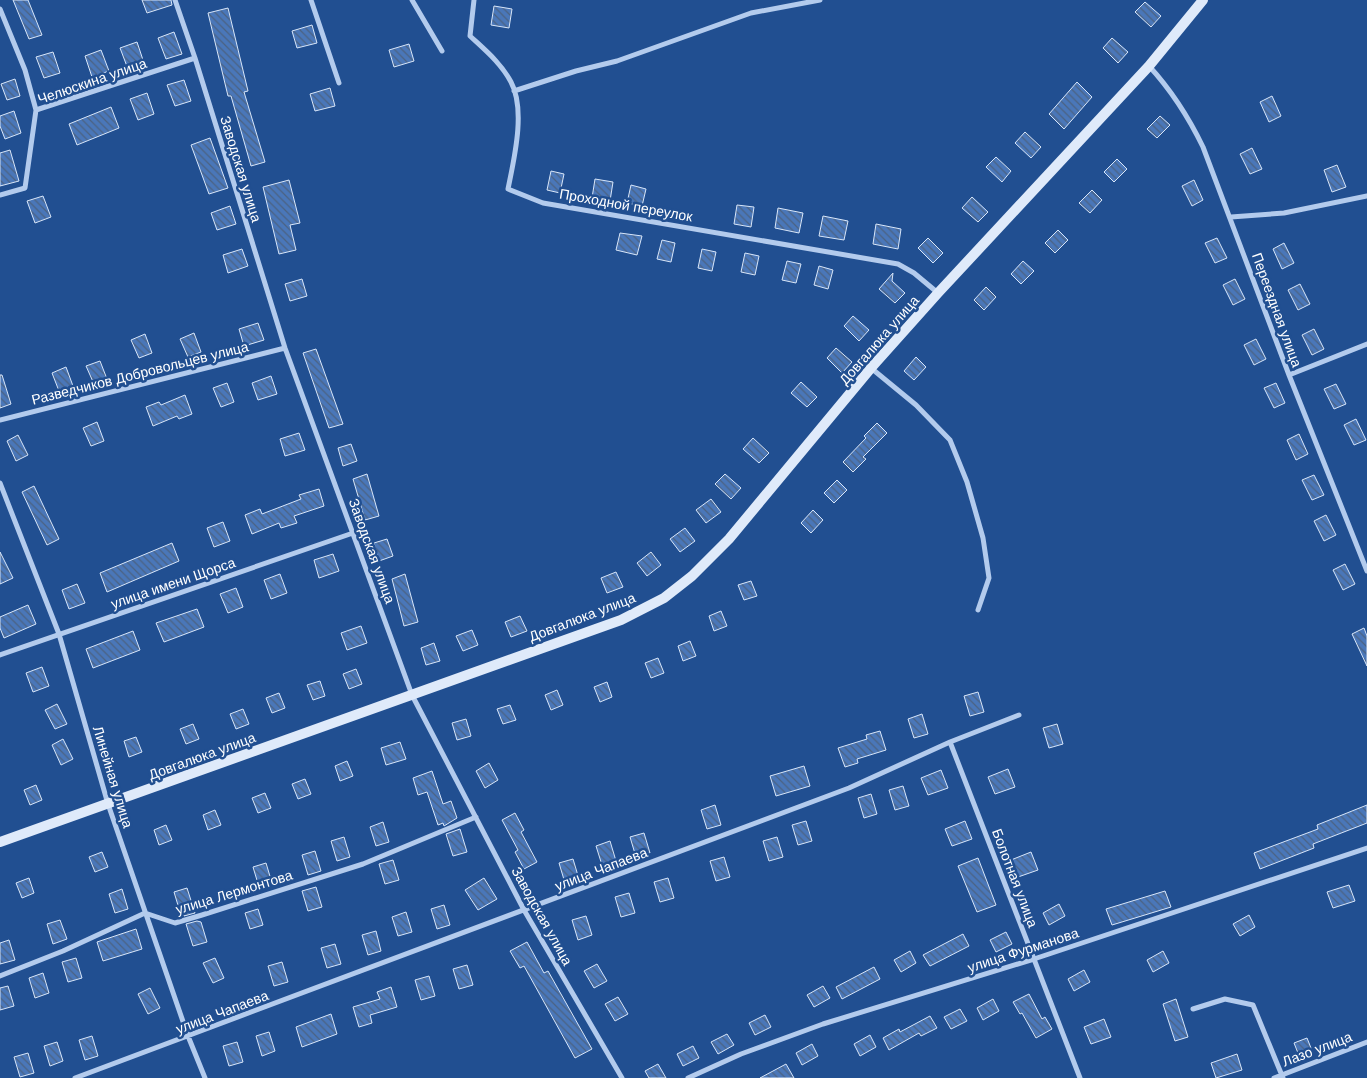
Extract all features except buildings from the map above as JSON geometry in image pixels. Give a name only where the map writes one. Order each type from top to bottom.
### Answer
[{"type":"street","name":"Заводская улица","points":[[175,0],[195,58],[285,348],[412,695],[524,910],[622,1078]]},
{"type":"street","points":[[311,0],[339,82]]},
{"type":"street","points":[[412,0],[442,52]]},
{"type":"street","name":"Проходной переулок","points":[[474,0],[470,36],[499,64],[512,83],[518,107],[514,162],[508,189],[521,196],[543,203],[898,264],[914,273],[938,293]]},
{"type":"street","points":[[514,91],[576,71],[617,61],[751,13],[820,0]]},
{"type":"street","name":"Довгалюка улица","points":[[0,842],[621,620],[664,598],[692,576],[729,539],[871,368],[938,293],[1149,66],[1203,0]]},
{"type":"street","points":[[0,9],[25,70],[36,110]]},
{"type":"street","name":"Челюскина улица","points":[[0,195],[25,188],[36,110],[195,58]]},
{"type":"street","name":"Переездная улица","points":[[1149,66],[1168,87],[1186,112],[1203,146],[1289,375],[1367,571]]},
{"type":"street","points":[[1231,217],[1284,213],[1367,196]]},
{"type":"street","points":[[1289,375],[1367,344]]},
{"type":"street","name":"Разведчиков Добровольцев улица","points":[[0,420],[285,348]]},
{"type":"street","points":[[871,368],[916,405],[950,440],[967,482],[983,538],[989,578],[978,610]]},
{"type":"street","name":"Линейная улица","points":[[0,483],[58,634],[108,804],[188,1036],[205,1078]]},
{"type":"street","name":"улица имени Щорса","points":[[0,655],[353,533]]},
{"type":"street","name":"улица Чапаева","points":[[75,1078],[849,788],[950,742],[1019,715]]},
{"type":"street","name":"Болотная улица","points":[[950,742],[1080,1078]]},
{"type":"street","name":"улица Лермонтова","points":[[145,913],[175,922],[202,915],[363,864],[476,817]]},
{"type":"street","name":"улица Фурманова","points":[[688,1078],[741,1054],[823,1024],[1034,959],[1367,848]]},
{"type":"street","points":[[0,976],[63,951],[145,913]]},
{"type":"street","points":[[1193,1009],[1225,999],[1253,1005],[1282,1077]]},
{"type":"street","name":"Лазо улица","points":[[1274,1078],[1282,1077],[1367,1042]]}]
